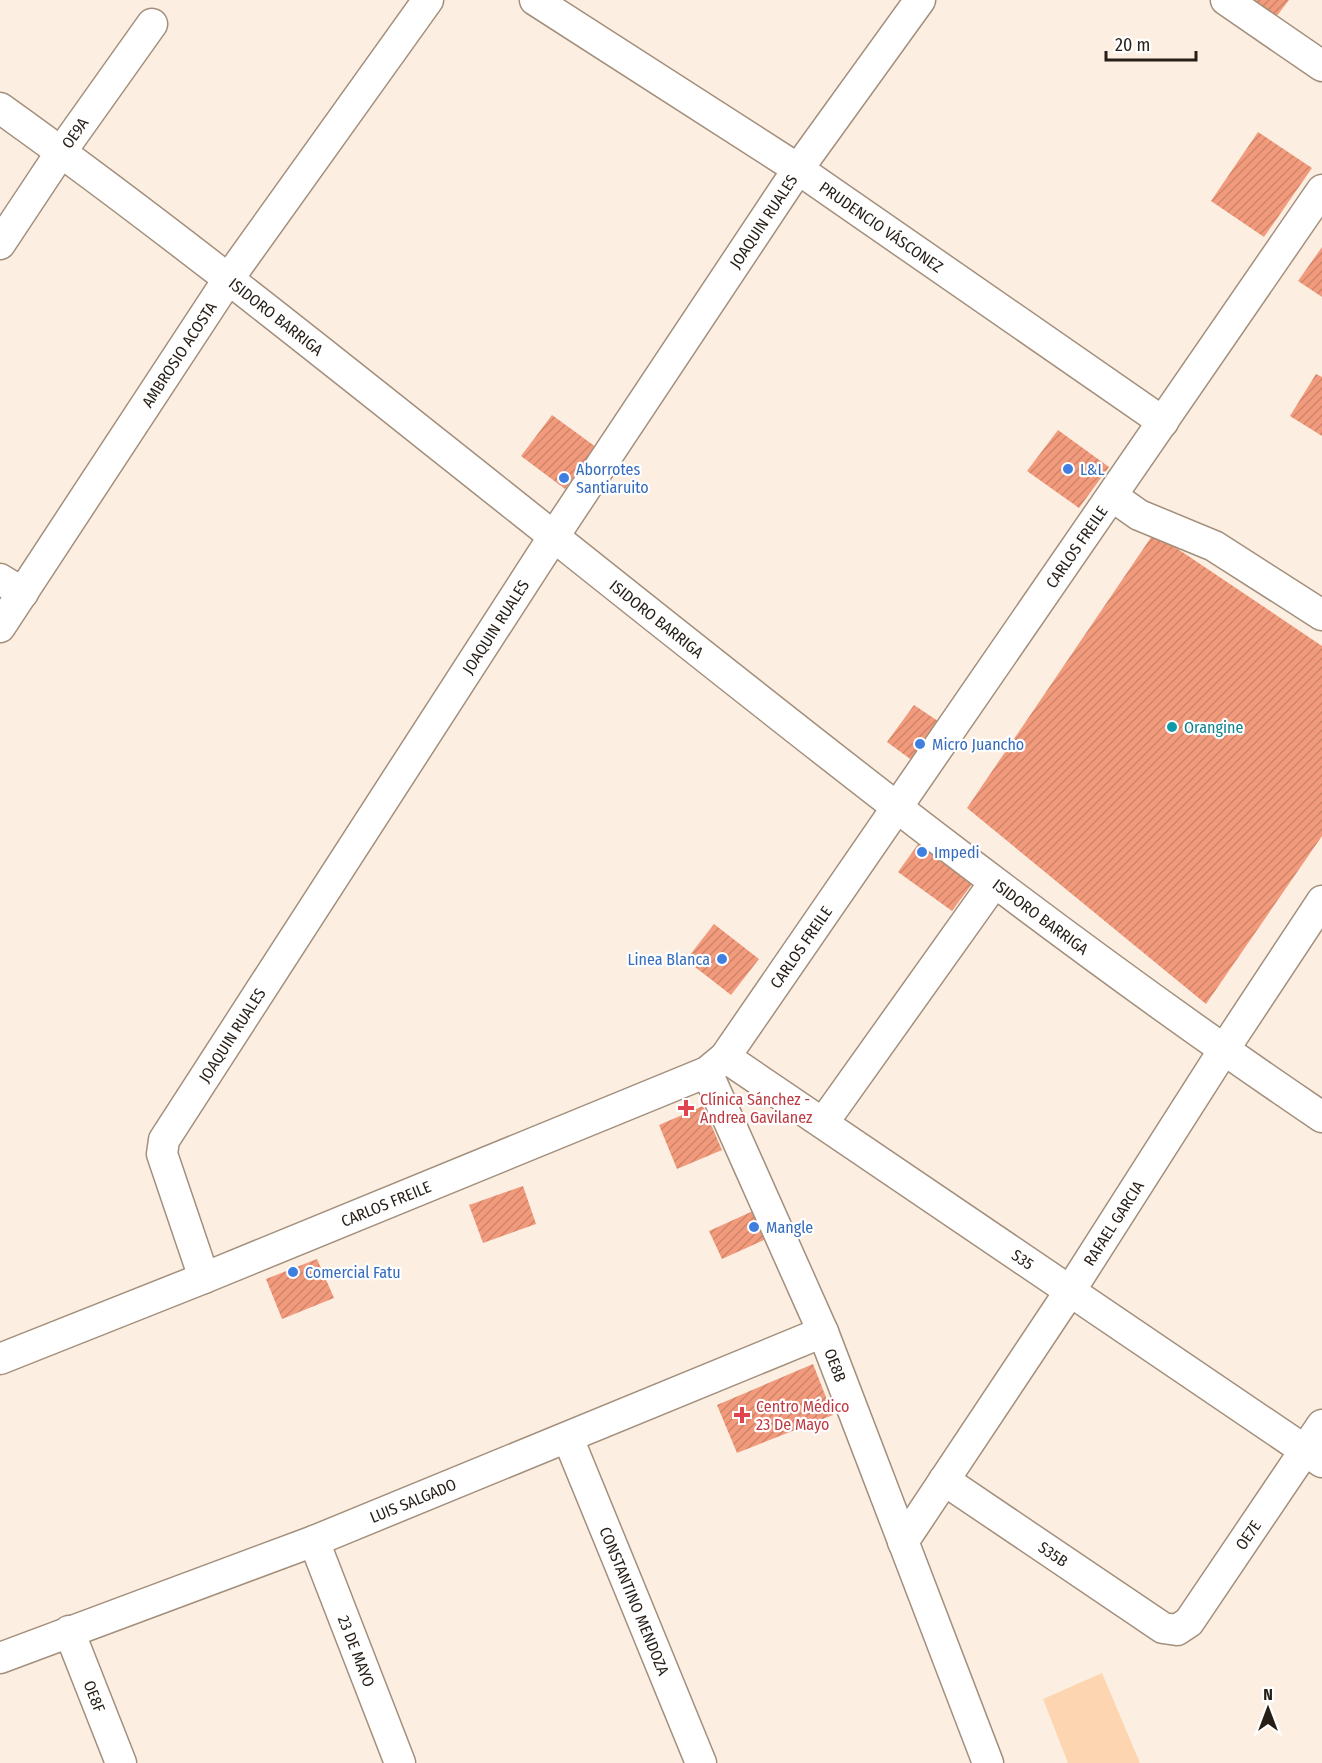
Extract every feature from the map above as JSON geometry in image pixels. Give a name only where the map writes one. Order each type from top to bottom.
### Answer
[{"type":"street","name":"AMBROSIO ACOSTA","points":[[0,627],[11,586],[428,0]]},
{"type":"street","name":"PRUDENCIO VÁSCONEZ","points":[[535,0],[798,169],[1163,422]]},
{"type":"street","name":"JOAQUIN RUALES","points":[[204,1278],[162,1154],[164,1140],[554,536],[798,169],[920,0]]},
{"type":"street","points":[[1227,0],[1322,66]]},
{"type":"street","name":"OE9A","points":[[0,244],[61,152],[152,24]]},
{"type":"street","name":"ISIDORO BARRIGA","points":[[0,108],[230,278],[994,883],[1223,1051],[1322,1118]]},
{"type":"street","name":"CARLOS FREILE","points":[[0,1359],[204,1278],[716,1064],[898,808],[1322,190]]},
{"type":"street","points":[[1112,496],[1139,515],[1214,546],[1322,615]]},
{"type":"street","points":[[823,1123],[994,883]]},
{"type":"street","name":"RAFAEL GARCIA","points":[[903,1542],[1070,1291],[1223,1051],[1322,902]]},
{"type":"street","name":"S35","points":[[716,1064],[823,1123],[1313,1456]]},
{"type":"street","name":"OE8B","points":[[716,1064],[823,1332],[988,1763]]},
{"type":"street","name":"LUIS SALGADO","points":[[0,1658],[314,1541],[823,1332]]},
{"type":"street","name":"OE7E","points":[[1163,1628],[1177,1630],[1189,1622],[1313,1456],[1322,1425]]},
{"type":"street","name":"CONSTANTINO MENDOZA","points":[[568,1438],[701,1763]]},
{"type":"street","name":"S35B","points":[[944,1480],[1163,1628]]},
{"type":"street","name":"23 DE MAYO","points":[[314,1541],[400,1763]]},
{"type":"street","name":"OE8F","points":[[69,1631],[121,1763]]},
{"type":"shaded area","points":[[1102,1673],[1140,1763],[1068,1763],[1043,1699]]},
{"type":"building","points":[[1245,0],[1289,0],[1273,21]]},
{"type":"building","points":[[1258,132],[1312,168],[1264,237],[1211,201]]},
{"type":"building","points":[[1322,247],[1322,297],[1298,281]]},
{"type":"building","points":[[1316,374],[1322,377],[1322,436],[1290,416]]},
{"type":"building","points":[[552,415],[596,447],[565,489],[521,456]]},
{"type":"building","name":"L&L","points":[[1058,430],[1109,467],[1079,508],[1027,471]]},
{"type":"building","name":"Orangine","points":[[1154,533],[1322,646],[1322,836],[1206,1004],[967,808]]},
{"type":"building","points":[[914,705],[941,723],[913,761],[887,742]]},
{"type":"building","points":[[921,840],[975,880],[952,911],[898,872]]},
{"type":"building","name":"Linea Blanca","points":[[714,924],[759,959],[731,995],[686,960]]},
{"type":"building","points":[[703,1106],[722,1150],[677,1169],[659,1125]]},
{"type":"building","points":[[523,1186],[536,1224],[483,1243],[469,1205]]},
{"type":"building","points":[[753,1211],[766,1239],[722,1259],[709,1231]]},
{"type":"building","points":[[317,1259],[334,1298],[282,1319],[266,1279]]},
{"type":"building","points":[[813,1364],[833,1415],[737,1453],[717,1405]]},
{"type":"place","name":"L&L","points":[[1068,469]]},
{"type":"place","name":"Aborrotes Santiaruito","points":[[564,478]]},
{"type":"place","name":"Orangine","points":[[1172,727]]},
{"type":"place","name":"Micro Juancho","points":[[920,744]]},
{"type":"place","name":"Impedi","points":[[922,852]]},
{"type":"place","name":"Linea Blanca","points":[[722,959]]},
{"type":"place","name":"Clínica Sánchez - Andrea Gavilanez","points":[[686,1108]]},
{"type":"place","name":"Mangle","points":[[754,1227]]},
{"type":"place","name":"Comercial Fatu","points":[[293,1272]]},
{"type":"place","name":"Centro Médico 23 De Mayo","points":[[742,1415]]}]
